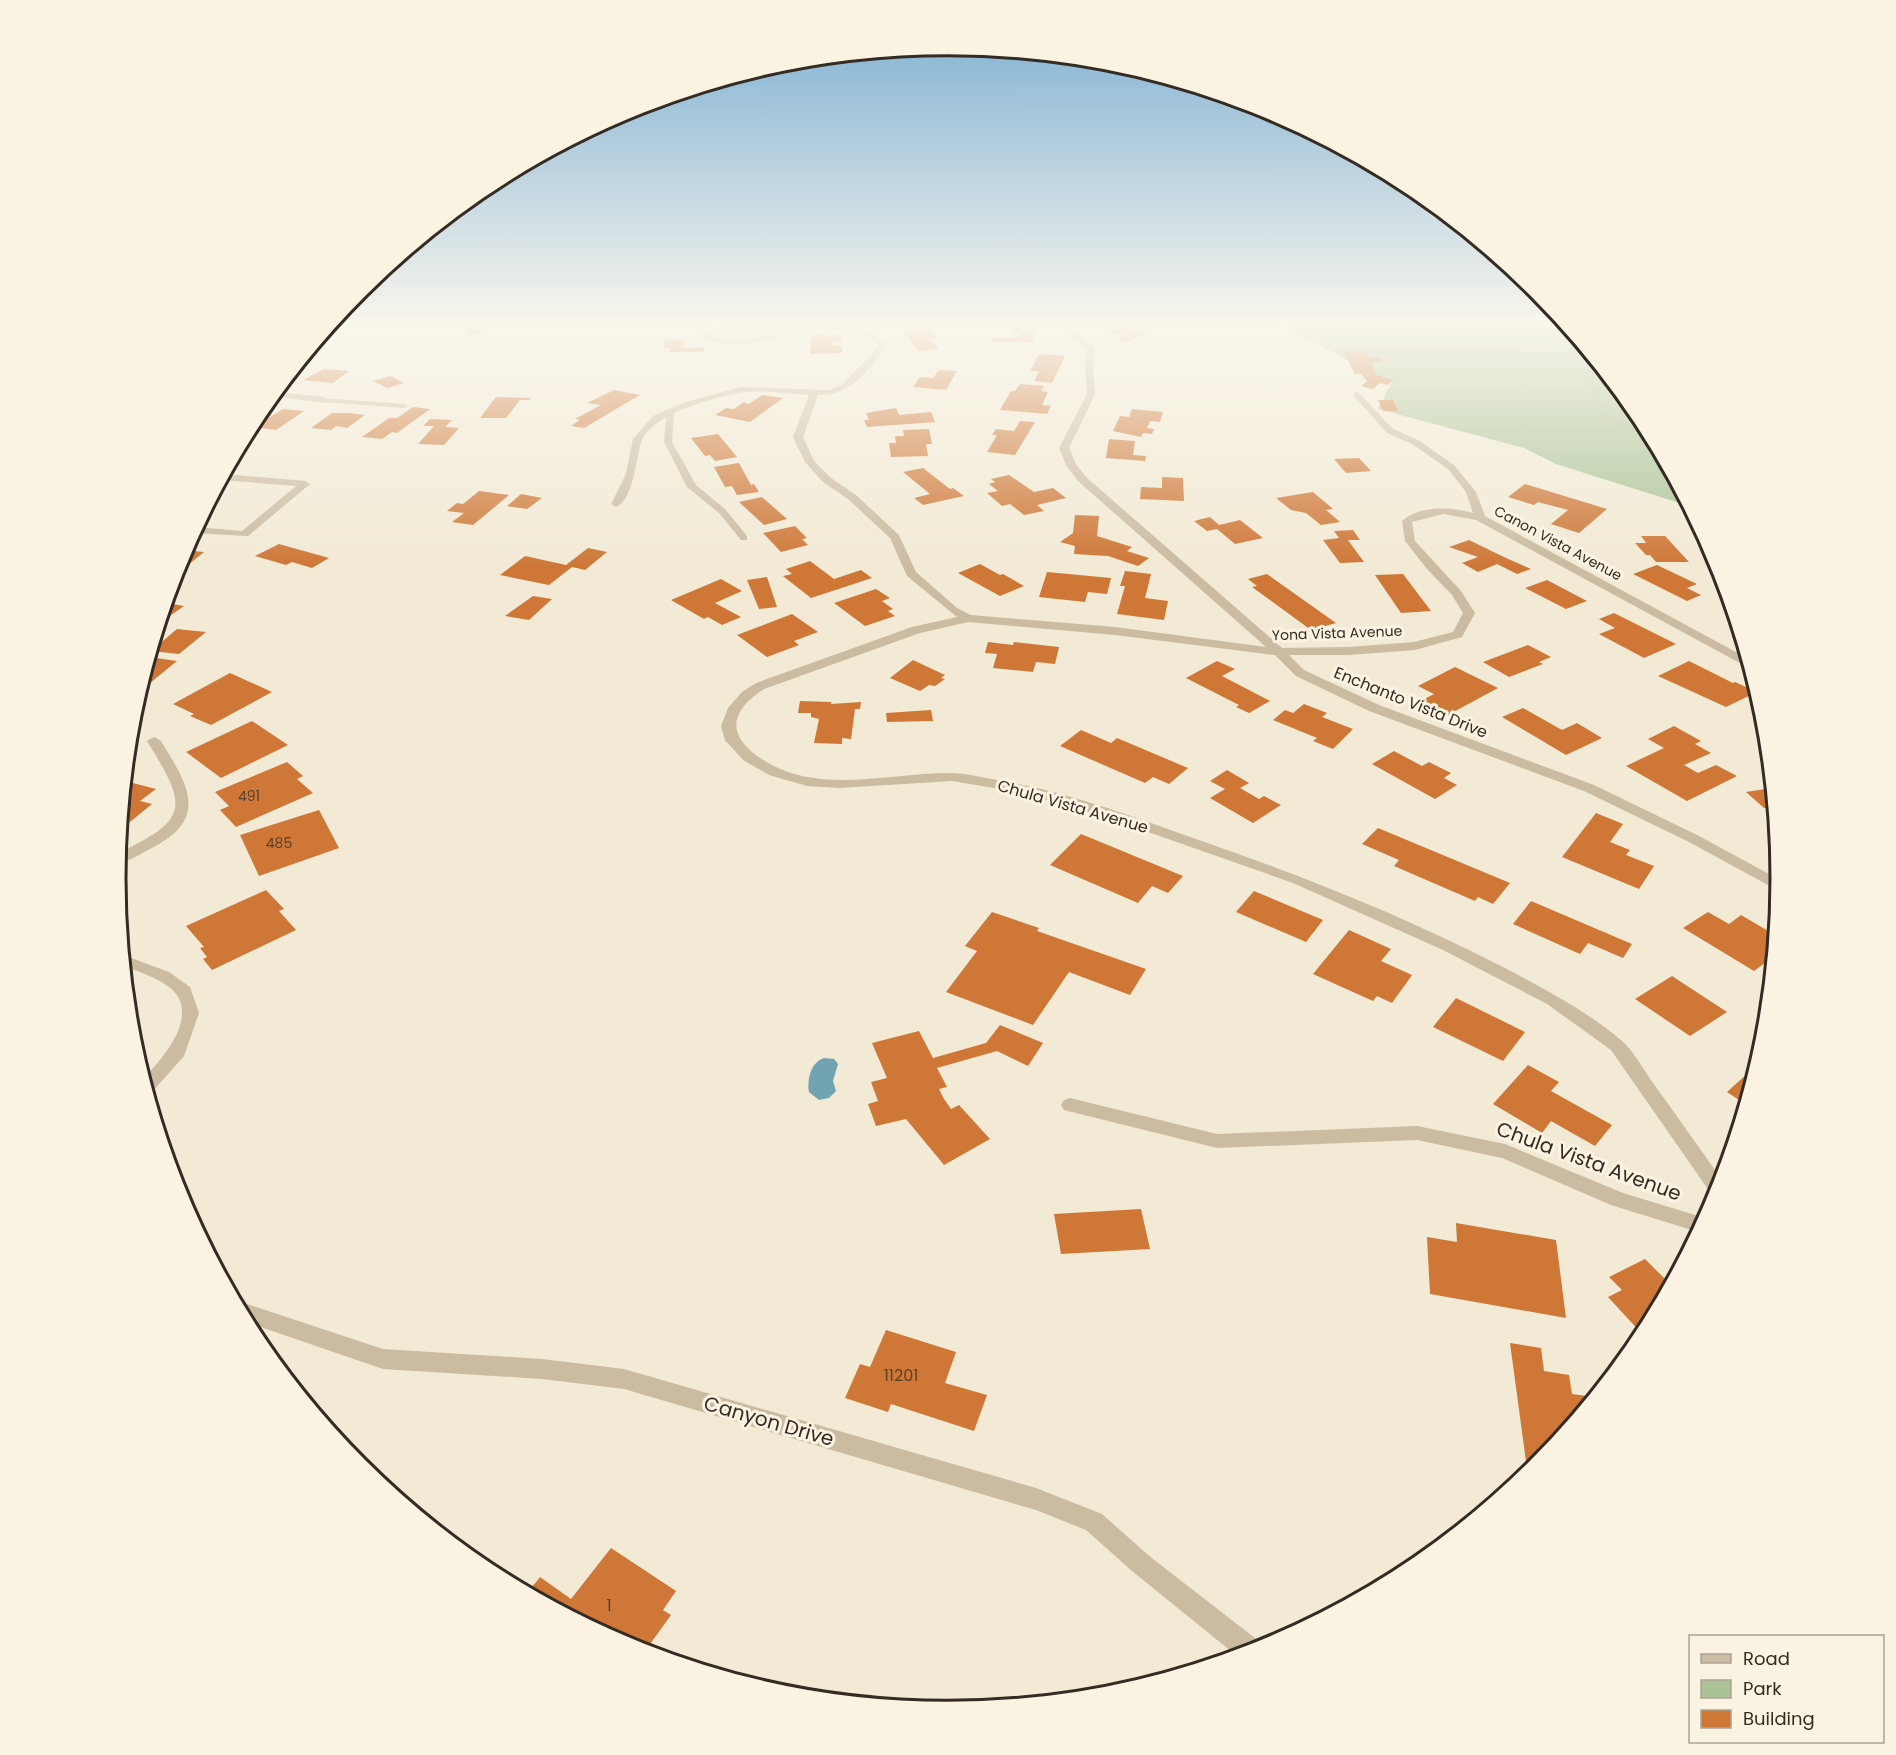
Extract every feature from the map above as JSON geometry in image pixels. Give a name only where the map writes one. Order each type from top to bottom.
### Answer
[{"type":"street","points":[[616,504],[632,474],[638,439],[656,418],[694,403]]},
{"type":"street","points":[[810,403],[798,437],[810,462],[827,480],[852,497],[895,537],[911,574],[953,610],[968,618]]},
{"type":"street","name":"Enchanto Vista Drive","points":[[1087,403],[1064,448],[1071,465],[1082,479],[1300,673],[1364,703],[1589,788],[1694,839],[1770,880]]},
{"type":"street","name":"Canon Vista Avenue","points":[[1365,403],[1390,431],[1415,442],[1451,467],[1471,492],[1480,518],[1740,659]]},
{"type":"street","points":[[203,531],[244,534],[305,484],[230,478]]},
{"type":"street","name":"Yona Vista Avenue","points":[[968,618],[1115,631],[1279,652],[1349,651],[1415,646],[1458,634],[1468,613],[1457,593],[1431,567],[1410,541],[1407,521],[1424,513],[1437,511],[1456,511],[1480,518]]},
{"type":"street","name":"Chula Vista Avenue","points":[[968,618],[916,630],[760,686],[746,695],[733,711],[728,726],[732,740],[748,757],[774,772],[807,782],[839,784],[952,777],[1026,789],[1119,817],[1298,880],[1449,946],[1553,1000],[1617,1046],[1712,1180]]},
{"type":"street","points":[[127,855],[155,843],[179,824],[185,805],[175,774],[154,741]]},
{"type":"street","points":[[131,963],[163,976],[184,991],[191,1013],[178,1052],[152,1081]]},
{"type":"street","name":"Chula Vista Avenue","points":[[1070,1105],[1217,1141],[1417,1133],[1506,1151],[1618,1199],[1693,1223]]},
{"type":"street","name":"Canyon Drive","points":[[253,1315],[383,1359],[542,1369],[624,1379],[1036,1499],[1094,1522],[1140,1563],[1242,1645]]},
{"type":"lane","points":[[363,403],[404,406]]},
{"type":"lane","points":[[670,412],[668,442],[692,487],[722,511],[744,538]]},
{"type":"path","points":[[1600,403],[1606,415],[1638,431]]},
{"type":"green space","points":[[1381,403],[1618,403],[1660,467],[1679,503],[1556,464],[1524,448],[1378,409]]},
{"type":"water","points":[[824,1058],[834,1059],[838,1064],[833,1081],[836,1091],[829,1098],[819,1100],[809,1092],[809,1082],[813,1067]]},
{"type":"building","points":[[492,403],[518,403],[506,418],[480,418]]},
{"type":"building","points":[[587,403],[627,403],[584,428],[571,426],[580,420],[575,419],[601,405]]},
{"type":"building","points":[[743,403],[776,403],[750,422],[715,415],[726,408],[734,409]]},
{"type":"building","points":[[1004,403],[1043,403],[1042,405],[1051,406],[1047,414],[1000,410]]},
{"type":"building","points":[[1379,403],[1394,403],[1398,411],[1383,411]]},
{"type":"building","points":[[413,407],[430,409],[397,433],[392,432],[382,439],[362,437],[389,418],[397,418]]},
{"type":"building","points":[[896,408],[899,415],[931,412],[935,422],[867,427],[864,420],[869,420],[866,413]]},
{"type":"building","points":[[283,409],[304,411],[276,430],[261,428],[266,420]]},
{"type":"building","points":[[1132,409],[1163,412],[1160,422],[1150,421],[1147,428],[1154,429],[1152,434],[1143,433],[1141,437],[1113,431],[1120,416],[1129,417]]},
{"type":"building","points":[[332,413],[365,415],[347,428],[336,426],[331,430],[311,428]]},
{"type":"building","points":[[430,419],[452,420],[445,427],[459,428],[444,445],[418,444],[434,426],[423,426]]},
{"type":"building","points":[[1020,421],[1035,422],[1015,455],[987,452],[997,435],[992,435],[996,429],[1014,431]]},
{"type":"building","points":[[929,429],[932,444],[926,444],[928,456],[891,457],[889,443],[896,443],[895,436],[904,436],[903,430]]},
{"type":"building","points":[[718,434],[737,457],[715,461],[710,455],[705,456],[691,438]]},
{"type":"building","points":[[1109,439],[1135,441],[1133,455],[1146,456],[1145,461],[1106,458]]},
{"type":"building","points":[[1359,458],[1371,471],[1346,473],[1334,459]]},
{"type":"building","points":[[739,463],[751,485],[754,484],[759,492],[737,495],[732,486],[725,487],[714,467]]},
{"type":"building","points":[[923,468],[950,489],[953,488],[964,496],[923,505],[914,498],[930,494],[903,472]]},
{"type":"building","points":[[1009,475],[1034,492],[1053,488],[1066,498],[1037,505],[1044,511],[1024,515],[1010,504],[1002,506],[987,493],[998,491],[989,484],[995,482],[991,479]]},
{"type":"building","points":[[1162,477],[1183,478],[1184,501],[1140,499],[1141,487],[1162,488]]},
{"type":"building","points":[[1525,484],[1607,509],[1579,533],[1551,524],[1568,510],[1538,502],[1534,505],[1508,497]]},
{"type":"building","points":[[479,491],[509,495],[473,525],[452,522],[464,513],[447,511],[457,503],[463,504]]},
{"type":"building","points":[[1313,492],[1333,509],[1326,510],[1340,522],[1321,525],[1306,513],[1291,510],[1276,498]]},
{"type":"building","points":[[521,494],[542,498],[527,509],[507,506]]},
{"type":"building","points":[[762,497],[787,519],[764,525],[739,502]]},
{"type":"building","points":[[1075,515],[1099,516],[1097,536],[1132,547],[1127,551],[1149,558],[1138,566],[1108,556],[1074,554],[1075,546],[1060,542],[1073,533]]},
{"type":"building","points":[[1210,517],[1219,525],[1240,520],[1263,538],[1235,544],[1217,529],[1207,531],[1194,521]]},
{"type":"building","points":[[795,526],[807,538],[802,539],[808,545],[781,552],[763,533]]},
{"type":"building","points":[[1353,530],[1360,540],[1348,540],[1364,562],[1340,563],[1323,540],[1339,538],[1334,531]]},
{"type":"building","points":[[1641,536],[1665,536],[1689,562],[1656,562],[1635,543],[1646,543]]},
{"type":"building","points":[[1469,540],[1531,569],[1517,574],[1497,564],[1478,572],[1462,563],[1478,557],[1449,547]]},
{"type":"building","points":[[279,544],[329,558],[312,568],[292,562],[286,565],[255,556]]},
{"type":"building","points":[[588,548],[607,552],[585,570],[572,567],[549,585],[500,575],[525,556],[566,565]]},
{"type":"building","points":[[194,551],[204,552],[188,565]]},
{"type":"building","points":[[810,561],[834,579],[861,570],[872,578],[811,598],[783,576],[792,574],[786,569]]},
{"type":"building","points":[[980,564],[1024,586],[1000,596],[958,573]]},
{"type":"building","points":[[1657,565],[1697,584],[1687,588],[1701,595],[1687,601],[1633,574]]},
{"type":"building","points":[[1125,571],[1151,574],[1145,598],[1168,601],[1164,620],[1117,614],[1125,586],[1120,586]]},
{"type":"building","points":[[1047,572],[1111,578],[1107,594],[1088,592],[1085,602],[1039,597]]},
{"type":"building","points":[[1267,574],[1336,623],[1311,630],[1252,587],[1257,586],[1248,579]]},
{"type":"building","points":[[1403,574],[1431,611],[1401,613],[1375,575]]},
{"type":"building","points":[[767,577],[777,607],[759,609],[747,580]]},
{"type":"building","points":[[721,579],[742,591],[715,603],[741,617],[722,625],[708,617],[704,619],[671,600]]},
{"type":"building","points":[[1547,580],[1587,601],[1566,609],[1525,588]]},
{"type":"building","points":[[876,589],[890,598],[882,601],[893,609],[888,611],[895,616],[865,626],[834,603]]},
{"type":"building","points":[[533,596],[552,599],[529,620],[505,616]]},
{"type":"building","points":[[173,604],[184,606],[169,617]]},
{"type":"building","points":[[1614,613],[1676,644],[1644,658],[1599,634],[1615,628],[1599,619]]},
{"type":"building","points":[[792,614],[818,632],[794,641],[799,645],[767,657],[737,635]]},
{"type":"building","points":[[177,629],[206,632],[179,654],[158,652],[161,643]]},
{"type":"building","points":[[988,642],[1013,645],[1014,642],[1059,647],[1055,664],[1036,662],[1033,672],[993,668],[997,654],[985,653]]},
{"type":"building","points":[[1528,645],[1551,657],[1539,662],[1543,664],[1509,677],[1483,662]]},
{"type":"building","points":[[156,658],[177,661],[150,683]]},
{"type":"building","points":[[913,660],[945,675],[941,678],[945,679],[935,686],[929,685],[920,691],[890,678]]},
{"type":"building","points":[[1217,661],[1235,669],[1222,676],[1270,701],[1249,713],[1236,707],[1239,705],[1186,678]]},
{"type":"building","points":[[1689,661],[1747,688],[1749,696],[1726,707],[1658,676]]},
{"type":"building","points":[[1455,667],[1498,688],[1446,716],[1419,702],[1434,694],[1418,686]]},
{"type":"building","points":[[230,673],[272,692],[211,725],[190,716],[194,714],[173,704]]},
{"type":"building","points":[[800,701],[831,702],[831,704],[861,702],[860,709],[855,709],[851,739],[842,738],[842,744],[814,743],[819,719],[811,717],[811,713],[798,713]]},
{"type":"building","points":[[1304,704],[1327,713],[1322,717],[1353,729],[1333,749],[1313,741],[1317,738],[1273,720],[1285,710],[1293,713]]},
{"type":"building","points":[[1523,708],[1562,730],[1577,723],[1602,738],[1566,755],[1502,717]]},
{"type":"building","points":[[931,710],[933,721],[887,722],[886,713]]},
{"type":"building","points":[[252,721],[288,745],[221,778],[186,752]]},
{"type":"building","points":[[1674,726],[1701,741],[1695,744],[1711,753],[1684,765],[1698,773],[1716,765],[1737,776],[1687,801],[1626,766],[1664,748],[1648,739]]},
{"type":"building","points":[[1081,730],[1111,743],[1117,738],[1188,768],[1169,784],[1153,777],[1145,783],[1060,746]]},
{"type":"building","points":[[1394,751],[1422,766],[1429,762],[1451,773],[1444,778],[1457,785],[1435,799],[1372,764]]},
{"type":"building","points":[[287,762],[303,776],[297,779],[313,793],[236,827],[220,810],[229,806],[215,792]]},
{"type":"building","points":[[1227,770],[1249,783],[1240,788],[1259,799],[1264,796],[1281,805],[1253,823],[1210,798],[1225,789],[1210,781]]},
{"type":"building","points":[[132,783],[156,789],[140,801],[152,804],[128,823]]},
{"type":"building","points":[[1765,789],[1766,807],[1764,808],[1746,792]]},
{"type":"building","points":[[319,810],[339,848],[259,876],[240,835]]},
{"type":"building","points":[[1596,813],[1623,824],[1610,842],[1630,850],[1626,855],[1654,866],[1639,889],[1562,857]]},
{"type":"building","points":[[1378,828],[1510,883],[1493,904],[1478,897],[1475,901],[1394,866],[1399,860],[1362,844]]},
{"type":"building","points":[[1081,834],[1183,876],[1168,893],[1152,886],[1138,903],[1050,865]]},
{"type":"building","points":[[266,890],[284,909],[279,911],[296,930],[212,970],[203,959],[207,957],[200,948],[204,947],[186,926]]},
{"type":"building","points":[[1254,891],[1323,920],[1306,942],[1236,912]]},
{"type":"building","points":[[1531,901],[1632,944],[1623,958],[1588,943],[1580,954],[1513,924]]},
{"type":"building","points":[[992,912],[1039,928],[1037,931],[1146,969],[1130,995],[1069,972],[1033,1025],[946,992],[977,951],[965,946]]},
{"type":"building","points":[[1708,912],[1729,924],[1741,915],[1768,931],[1765,963],[1754,971],[1683,928]]},
{"type":"building","points":[[1349,930],[1391,949],[1381,961],[1412,975],[1392,1003],[1377,996],[1373,1001],[1313,974]]},
{"type":"building","points":[[1672,976],[1727,1012],[1690,1036],[1635,999]]},
{"type":"building","points":[[1456,998],[1525,1032],[1503,1061],[1433,1027]]},
{"type":"building","points":[[1000,1025],[1043,1043],[1028,1066],[997,1051],[937,1068],[947,1087],[939,1089],[951,1109],[959,1105],[990,1139],[944,1165],[906,1119],[876,1126],[868,1104],[878,1101],[871,1082],[887,1078],[872,1043],[919,1031],[933,1058],[986,1043]]},
{"type":"building","points":[[1528,1065],[1559,1082],[1551,1091],[1612,1125],[1595,1146],[1551,1121],[1542,1133],[1493,1104]]},
{"type":"building","points":[[1745,1075],[1739,1100],[1727,1092]]},
{"type":"building","points":[[1141,1209],[1150,1249],[1061,1254],[1054,1214]]},
{"type":"building","points":[[1456,1223],[1556,1240],[1566,1318],[1430,1294],[1427,1237],[1457,1242]]},
{"type":"building","points":[[1645,1259],[1665,1279],[1636,1327],[1608,1297],[1622,1290],[1609,1277]]},
{"type":"building","points":[[886,1330],[956,1352],[945,1383],[987,1395],[974,1431],[891,1404],[888,1412],[845,1398],[860,1364],[870,1367]]},
{"type":"building","points":[[1510,1343],[1541,1348],[1544,1371],[1569,1375],[1572,1394],[1585,1396],[1526,1462]]},
{"type":"building","points":[[611,1548],[676,1591],[663,1610],[671,1615],[650,1643],[584,1615],[533,1586],[540,1577],[571,1599]]}]
